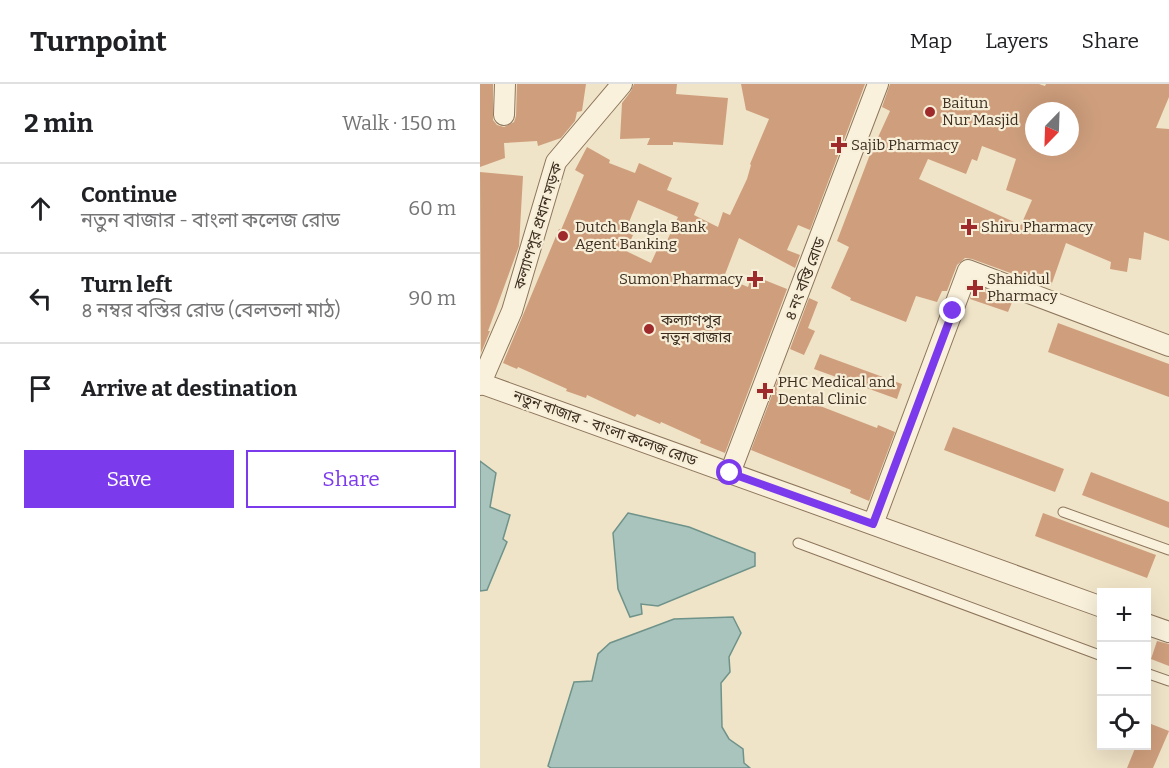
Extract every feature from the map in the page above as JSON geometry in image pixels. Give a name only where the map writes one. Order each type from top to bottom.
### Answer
[{"type":"street","points":[[504,115],[505,84]]},
{"type":"street","name":"কল্যাণপুর প্রধান সড়ক","points":[[480,384],[512,311],[555,162],[622,84]]},
{"type":"street","name":"৪ নং বস্তি রোড","points":[[730,473],[878,84]]},
{"type":"street","points":[[873,524],[968,270],[1169,346]]},
{"type":"street","name":"নতুন বাজার - বাংলা কলেজ রোড","points":[[480,384],[1097,606]]},
{"type":"street","points":[[1151,626],[1169,632]]},
{"type":"lane","points":[[1063,512],[1169,550]]},
{"type":"lane","points":[[798,543],[1097,655]]},
{"type":"lane","points":[[1151,675],[1169,681]]},
{"type":"water","points":[[480,461],[496,473],[490,507],[510,515],[503,539],[507,542],[487,590],[480,591]]},
{"type":"water","points":[[628,513],[689,527],[755,553],[755,566],[658,606],[641,604],[642,614],[630,617],[618,589],[613,533]]},
{"type":"water","points":[[733,617],[741,633],[729,657],[730,672],[721,683],[722,727],[729,739],[743,749],[744,763],[750,768],[551,768],[548,766],[574,682],[592,681],[598,654],[610,643],[674,619]]},
{"type":"building","points":[[480,84],[493,84],[493,120],[497,125],[504,127],[514,122],[516,116],[517,84],[586,84],[582,111],[577,112],[575,121],[561,138],[538,146],[537,141],[504,143],[505,158],[480,167]]},
{"type":"building","points":[[634,84],[677,84],[676,94],[728,98],[723,145],[673,142],[673,145],[647,145],[650,138],[620,139],[622,103]]},
{"type":"building","name":"কল্যাণপুর নতুন বাজার","points":[[741,84],[865,84],[810,230],[798,225],[787,250],[800,255],[795,268],[739,238],[724,277],[748,287],[752,275],[787,289],[725,453],[700,443],[701,440],[661,422],[660,424],[637,414],[635,417],[587,395],[586,398],[566,391],[567,389],[518,367],[517,369],[503,363],[584,175],[575,170],[587,147],[610,160],[609,163],[635,173],[639,163],[672,178],[667,190],[699,203],[694,215],[718,227],[723,212],[730,215],[747,179],[750,164],[769,119],[746,110]],"holes":[[[638,200],[678,217],[666,243],[661,241],[651,263],[626,251],[633,235],[625,232]]]},
{"type":"building","points":[[890,84],[1039,84],[1045,86],[1046,84],[1169,84],[1169,97],[1156,128],[1169,129],[1169,241],[1144,232],[1141,260],[1129,258],[1127,272],[1110,269],[1111,262],[1066,243],[1051,286],[965,258],[957,265],[947,291],[942,291],[937,302],[916,296],[906,322],[850,300],[851,298],[831,288],[849,247],[837,241],[869,157],[890,111],[882,107]],"holes":[[[982,146],[1016,159],[1006,190],[1032,200],[1021,225],[919,179],[928,159],[966,174],[972,159],[977,161]]]},
{"type":"building","points":[[480,172],[523,176],[519,246],[481,353]]},
{"type":"building","points":[[975,285],[1013,300],[1008,312],[970,299]]},
{"type":"building","points":[[809,298],[818,302],[808,328],[815,331],[804,355],[790,349]]},
{"type":"building","points":[[1058,323],[1169,364],[1169,397],[1048,352]]},
{"type":"building","points":[[820,354],[902,384],[897,399],[814,369]]},
{"type":"building","points":[[779,377],[782,378],[776,392],[801,402],[802,399],[877,428],[878,425],[895,432],[869,501],[850,493],[851,490],[751,450]]},
{"type":"building","points":[[953,427],[1064,469],[1055,492],[944,450]]},
{"type":"building","points":[[1091,472],[1169,502],[1169,528],[1082,495]]},
{"type":"building","points":[[1043,513],[1156,555],[1147,578],[1035,536]]},
{"type":"building","points":[[1157,641],[1169,644],[1169,666],[1151,659]]},
{"type":"building","points":[[1151,724],[1169,731],[1153,768],[1127,768],[1134,750],[1151,750]]},
{"type":"place","name":"Baitun Nur Masjid","points":[[930,112]]},
{"type":"place","name":"Sajib Pharmacy","points":[[839,145]]},
{"type":"place","name":"Shiru Pharmacy","points":[[969,227]]},
{"type":"place","name":"Dutch Bangla Bank Agent Banking","points":[[563,236]]},
{"type":"place","name":"Sumon Pharmacy","points":[[755,279]]},
{"type":"place","name":"Shahidul Pharmacy","points":[[975,288]]},
{"type":"place","name":"কল্যাণপুর নতুন বাজার","points":[[649,329]]},
{"type":"place","name":"PHC Medical and Dental Clinic","points":[[765,391]]},
{"type":"route","points":[[730,473],[873,524],[953,311]]}]
